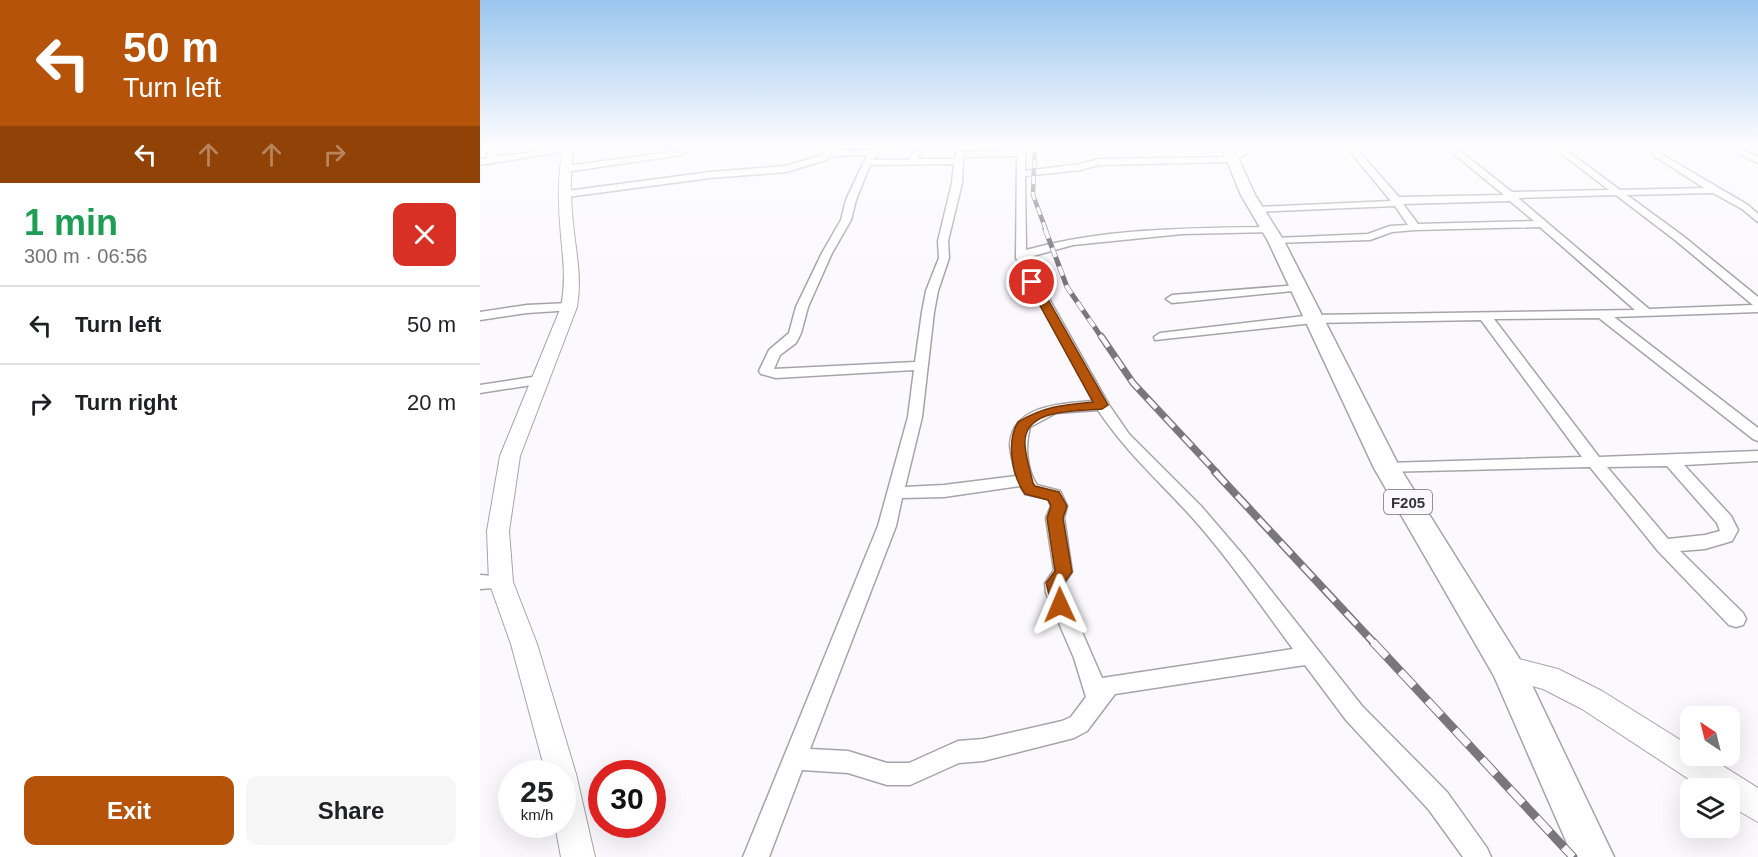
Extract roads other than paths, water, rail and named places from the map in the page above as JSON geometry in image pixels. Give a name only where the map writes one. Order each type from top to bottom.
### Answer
[{"type":"main road","name":"F205","points":[[1245,184],[1248,195],[1268,227],[1299,288],[1387,468],[1507,668],[1594,857]]},
{"type":"street","points":[[557,760],[524,644],[501,582],[498,531],[510,456],[569,307],[573,283],[566,222],[567,184]]},
{"type":"street","points":[[567,194],[642,184]]},
{"type":"street","points":[[858,184],[846,220],[827,253],[802,307],[795,333],[791,340],[774,353],[766,371],[776,374],[922,366]]},
{"type":"street","points":[[756,857],[887,526],[915,417],[928,312],[932,291],[944,258],[943,241],[957,184]]},
{"type":"street","points":[[1022,184],[1021,255],[1032,282],[1102,405],[1124,437],[1195,510],[1238,560],[1354,712],[1438,801],[1478,857]]},
{"type":"street","points":[[1382,184],[1415,227]]},
{"type":"street","points":[[1496,184],[1646,314]]},
{"type":"street","points":[[1605,184],[1679,238],[1758,305]]},
{"type":"street","points":[[1706,184],[1745,207],[1758,219]]},
{"type":"street","points":[[1268,227],[1397,202],[1717,190]]},
{"type":"street","points":[[1021,255],[1052,246],[1182,231],[1268,227],[1370,237],[1390,229],[1415,227],[1543,225]]},
{"type":"street","points":[[1172,299],[1299,288]]},
{"type":"street","points":[[1160,337],[1313,319],[1646,314],[1758,305]]},
{"type":"street","points":[[480,315],[569,307]]},
{"type":"street","points":[[1602,314],[1758,436]]},
{"type":"street","points":[[1485,316],[1592,462],[1664,546],[1736,619]]},
{"type":"street","points":[[480,389],[540,380]]},
{"type":"street","points":[[1097,697],[1082,651],[1064,617],[1055,592],[1054,583],[1063,572],[1055,518],[1059,506],[1054,495],[1030,490],[1025,480],[1018,444],[1023,425],[1042,413],[1054,409],[1102,405]]},
{"type":"street","points":[[1387,468],[1671,461],[1758,456]]},
{"type":"street","points":[[1664,546],[1705,542],[1726,536],[1729,530],[1725,520],[1671,461]]},
{"type":"street","points":[[895,493],[944,491],[1025,480]]},
{"type":"street","points":[[480,582],[501,582]]},
{"type":"street","points":[[796,759],[848,762],[887,774],[910,774],[958,752],[983,750],[1066,731],[1079,724],[1097,697],[1109,685],[1311,655]]},
{"type":"street","points":[[1507,668],[1548,678],[1592,700],[1758,806]]},
{"type":"street","points":[[574,838],[578,857]]},
{"type":"railway","points":[[1033,184],[1033,195],[1046,230]]},
{"type":"railway","points":[[1045,229],[1067,287],[1102,338]]},
{"type":"railway","points":[[1101,336],[1133,383],[1217,473]]},
{"type":"railway","points":[[1215,472],[1375,644]]},
{"type":"railway","points":[[1373,642],[1573,857]]}]
